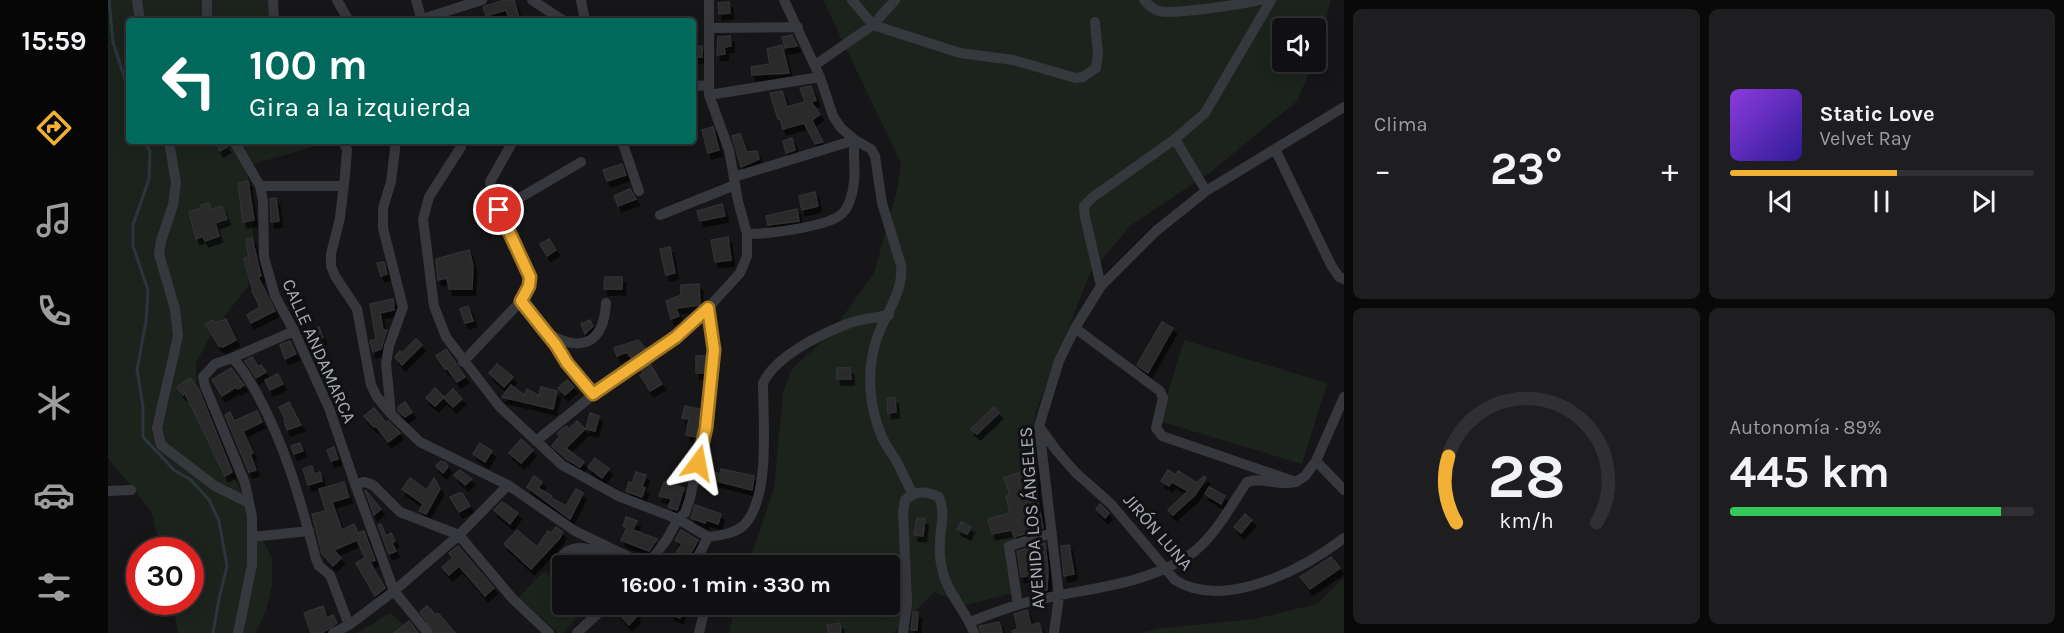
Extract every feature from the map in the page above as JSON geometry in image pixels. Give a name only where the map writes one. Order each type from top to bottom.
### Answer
[{"type":"street","points":[[137,0],[140,18]]},
{"type":"street","points":[[207,0],[207,18]]},
{"type":"street","points":[[273,0],[274,18]]},
{"type":"street","points":[[337,0],[347,18]]},
{"type":"street","points":[[416,0],[419,18]]},
{"type":"street","points":[[425,18],[482,0]]},
{"type":"street","points":[[532,0],[559,18]]},
{"type":"street","points":[[581,0],[584,18]]},
{"type":"street","points":[[536,441],[593,394],[676,337],[708,308],[745,264],[747,234],[729,150],[709,90],[709,0]]},
{"type":"street","points":[[784,0],[815,65],[833,116],[841,128],[855,140],[871,149],[875,156],[882,202],[901,265],[900,282],[889,315],[877,337],[870,389],[874,414],[882,439],[913,494]]},
{"type":"street","points":[[852,0],[873,25],[960,53],[1013,60],[1076,78],[1083,78],[1096,68],[1098,54],[1095,22]]},
{"type":"street","points":[[815,65],[873,25],[895,0]]},
{"type":"street","points":[[1144,0],[1150,7],[1161,12],[1260,0]]},
{"type":"street","points":[[1101,286],[1084,206],[1093,197],[1175,139],[1205,113],[1271,0]]},
{"type":"street","points":[[709,28],[798,27]]},
{"type":"street","points":[[696,87],[709,90],[820,77]]},
{"type":"street","name":"AVENIDA LOS ÁNGELES","points":[[1054,633],[1059,596],[1039,426],[1059,361],[1075,328],[1101,286],[1156,231],[1206,191],[1344,107]]},
{"type":"street","points":[[1175,139],[1206,191]]},
{"type":"street","points":[[660,215],[735,181],[855,140]]},
{"type":"street","points":[[747,234],[772,233],[830,221],[840,216],[846,210],[854,180],[852,152],[855,140]]},
{"type":"street","points":[[170,144],[176,183],[173,205],[159,254],[175,309],[178,336],[157,428],[158,436],[161,445],[215,486],[249,503]]},
{"type":"street","name":"CALLE ANDAMARCA","points":[[236,144],[260,186],[264,257],[274,296],[294,331],[329,408],[394,591],[428,633]]},
{"type":"street","points":[[344,144],[347,150],[340,218],[331,254],[331,266],[357,309],[371,385],[377,397],[420,442],[508,484],[575,531],[625,555]]},
{"type":"street","points":[[391,414],[386,363],[389,346],[403,307],[383,228],[383,208],[391,182],[396,144]]},
{"type":"street","points":[[462,144],[429,197],[423,219],[434,306],[446,337],[499,406],[562,465],[618,496],[678,519],[708,537],[731,533],[741,527],[753,512],[761,488],[763,383],[768,371],[777,362],[816,338],[849,323],[889,315]]},
{"type":"street","points":[[464,362],[521,301],[529,286],[530,277],[492,198],[490,182],[511,144]]},
{"type":"street","points":[[623,144],[639,192]]},
{"type":"street","points":[[1275,149],[1331,265],[1339,277],[1344,279]]},
{"type":"street","points":[[499,210],[581,162]]},
{"type":"street","points":[[260,186],[343,186]]},
{"type":"street","points":[[521,301],[593,394]]},
{"type":"street","points":[[546,332],[567,342],[589,341],[597,337],[602,328],[606,303]]},
{"type":"street","points":[[655,555],[678,519],[685,513],[706,428],[714,350],[708,308]]},
{"type":"street","points":[[1075,328],[1160,391],[1163,398],[1156,428],[1159,434],[1296,482]]},
{"type":"street","points":[[238,633],[252,565],[252,517],[245,483],[203,377],[215,364],[294,331]]},
{"type":"street","points":[[232,358],[240,365],[280,441],[316,559],[319,566],[330,575],[349,625]]},
{"type":"street","points":[[903,633],[907,603],[903,512],[906,500],[913,494],[931,493],[939,498],[943,513],[940,544],[943,575],[951,594],[972,628],[1018,605],[1114,585],[1166,569],[1195,551],[1211,536],[1247,482],[1254,479],[1285,485],[1305,476],[1316,460],[1344,397]]},
{"type":"street","name":"JIRÓN LUNA","points":[[1039,426],[1075,472],[1111,504],[1175,580],[1185,587],[1204,591],[1230,590],[1260,584],[1297,569],[1344,538]]},
{"type":"street","points":[[1316,460],[1344,490]]},
{"type":"street","points":[[355,484],[364,482],[373,485],[400,512],[459,535],[512,598],[549,633]]},
{"type":"street","points":[[333,633],[349,625],[394,591],[459,535],[508,484]]},
{"type":"street","points":[[108,491],[130,490]]},
{"type":"street","points":[[252,537],[309,531]]},
{"type":"street","points":[[1018,605],[1009,546],[1052,533]]},
{"type":"street","points":[[699,555],[708,537]]},
{"type":"street","points":[[563,555],[574,547],[611,555]]},
{"type":"street","points":[[699,633],[703,615]]},
{"type":"street","points":[[577,633],[594,617]]},
{"type":"shaded area","points":[[108,0],[271,0],[273,18],[126,18],[126,144],[316,144],[247,166],[255,255],[248,286],[213,331],[196,363],[196,403],[216,451],[238,485],[272,558],[272,585],[266,611],[255,633],[178,633],[175,615],[204,615],[204,537],[158,537],[151,511],[108,458]]},
{"type":"shaded area","points":[[823,0],[1331,0],[1326,19],[1272,18],[1272,72],[1310,72],[1297,101],[1212,171],[1130,226],[1090,273],[1036,411],[1027,452],[1026,490],[1014,551],[1017,592],[966,605],[934,592],[893,633],[729,633],[733,615],[900,615],[900,555],[751,555],[774,488],[783,393],[792,369],[831,333],[874,273],[898,187],[901,163]]},
{"type":"shaded area","points":[[1184,340],[1327,383],[1302,464],[1159,421]]},
{"type":"shaded area","points":[[544,571],[552,579],[552,615],[580,615],[563,633],[558,633],[519,597]]},
{"type":"shaded area","points":[[1344,577],[1344,633],[1140,633],[1164,628],[1255,619],[1317,604]]},
{"type":"shaded area","points":[[390,613],[406,627],[409,633],[357,633]]},
{"type":"building","points":[[504,0],[514,0],[519,18],[509,18],[506,10],[486,16],[483,7]]},
{"type":"building","points":[[729,2],[730,13],[719,14],[718,3]]},
{"type":"building","points":[[792,35],[797,46],[785,48],[782,37]]},
{"type":"building","points":[[730,36],[731,46],[724,47],[725,54],[717,55],[718,37]]},
{"type":"building","points":[[782,45],[789,73],[752,75],[751,67],[770,64],[767,49]]},
{"type":"building","points":[[702,46],[702,57],[696,57],[696,47]]},
{"type":"building","points":[[811,86],[816,100],[811,102],[820,114],[812,120],[823,142],[815,144],[804,123],[783,129],[770,93],[782,91],[787,107],[805,102],[800,88]]},
{"type":"building","points":[[713,127],[719,150],[708,153],[702,130]]},
{"type":"building","points":[[740,134],[747,152],[757,151],[759,159],[741,167],[732,136]]},
{"type":"building","points":[[792,138],[795,150],[786,153],[783,141]]},
{"type":"building","points":[[216,144],[226,144],[227,147],[220,151]]},
{"type":"building","points":[[622,164],[626,175],[607,181],[603,170]]},
{"type":"building","points":[[248,181],[254,220],[243,222],[238,183]]},
{"type":"building","points":[[511,186],[515,192],[504,199],[500,192]]},
{"type":"building","points":[[630,189],[636,199],[618,206],[614,196]]},
{"type":"building","points":[[815,192],[818,206],[802,210],[799,196]]},
{"type":"building","points":[[276,198],[279,221],[271,222],[270,199]]},
{"type":"building","points":[[209,203],[211,210],[222,206],[227,219],[215,223],[219,236],[205,241],[203,236],[196,239],[189,212]]},
{"type":"building","points":[[722,204],[725,216],[700,221],[697,211]]},
{"type":"building","points":[[797,209],[799,221],[768,225],[766,216]]},
{"type":"building","points":[[728,237],[731,260],[715,262],[711,240]]},
{"type":"building","points":[[252,238],[261,276],[258,277],[275,311],[251,323],[247,315],[260,307],[252,291],[244,259],[248,257],[249,260],[246,239]]},
{"type":"building","points":[[549,239],[556,250],[547,256],[540,244]]},
{"type":"building","points":[[670,247],[675,273],[666,275],[660,249]]},
{"type":"building","points":[[469,250],[473,266],[472,289],[449,289],[447,278],[438,280],[436,259]]},
{"type":"building","points":[[384,262],[387,274],[381,276],[377,263]]},
{"type":"building","points":[[605,277],[622,277],[622,289],[604,289]]},
{"type":"building","points":[[699,284],[700,305],[676,308],[679,316],[671,319],[666,301],[681,295],[681,285]]},
{"type":"building","points":[[393,299],[394,310],[380,313],[383,330],[387,330],[381,349],[373,352],[370,341],[376,339],[370,304]]},
{"type":"building","points":[[468,306],[473,321],[465,323],[460,309]]},
{"type":"building","points":[[226,319],[236,340],[223,347],[219,346],[205,324],[213,320],[215,323]]},
{"type":"building","points":[[590,320],[593,326],[585,334],[581,324]]},
{"type":"building","points":[[1162,322],[1173,328],[1148,373],[1137,365]]},
{"type":"building","points":[[319,327],[323,338],[315,341],[310,331]]},
{"type":"building","points":[[416,339],[422,345],[402,365],[395,357]]},
{"type":"building","points":[[638,340],[646,349],[632,359],[627,352],[617,356],[614,348]]},
{"type":"building","points":[[290,341],[296,354],[285,359],[280,345]]},
{"type":"building","points":[[446,349],[465,377],[457,382],[436,356]]},
{"type":"building","points":[[696,356],[706,356],[704,373],[696,373]]},
{"type":"building","points":[[252,357],[258,367],[261,365],[266,372],[256,378],[245,361]]},
{"type":"building","points":[[497,364],[513,377],[504,387],[489,373]]},
{"type":"building","points":[[650,364],[662,384],[650,391],[640,375],[643,373],[642,370]]},
{"type":"building","points":[[231,368],[244,385],[222,396],[212,380]]},
{"type":"building","points":[[837,368],[850,368],[851,379],[837,379]]},
{"type":"building","points":[[278,374],[283,384],[270,390],[265,380]]},
{"type":"building","points":[[190,378],[199,390],[232,472],[225,476],[185,393],[183,395],[177,387]]},
{"type":"building","points":[[567,380],[574,387],[565,395],[558,388]]},
{"type":"building","points":[[511,385],[524,395],[527,389],[539,396],[541,387],[557,391],[553,409],[502,397]]},
{"type":"building","points":[[435,388],[444,397],[435,406],[426,398]]},
{"type":"building","points":[[453,389],[462,399],[453,407],[444,398]]},
{"type":"building","points":[[887,398],[895,398],[896,412],[888,413]]},
{"type":"building","points":[[289,402],[301,425],[287,430],[279,407]]},
{"type":"building","points":[[405,402],[412,412],[405,417],[398,411],[398,407]]},
{"type":"building","points":[[685,406],[700,409],[696,437],[686,435],[689,419],[682,418]]},
{"type":"building","points":[[994,407],[999,413],[977,434],[971,429]]},
{"type":"building","points":[[374,408],[386,423],[388,421],[400,433],[388,442],[376,426],[374,427],[364,416]]},
{"type":"building","points":[[257,411],[262,422],[243,431],[253,453],[250,454],[256,470],[249,472],[225,415],[230,412],[234,421]]},
{"type":"building","points":[[590,413],[599,416],[595,431],[586,429]]},
{"type":"building","points":[[577,421],[585,429],[566,448],[584,462],[580,467],[566,459],[552,446],[560,436],[557,434],[560,431],[566,426],[569,429]]},
{"type":"building","points":[[521,439],[533,450],[521,463],[509,453]]},
{"type":"building","points":[[300,443],[303,451],[294,454],[291,446]]},
{"type":"building","points":[[480,443],[492,451],[485,462],[473,454]]},
{"type":"building","points":[[334,447],[338,459],[331,461],[327,450]]},
{"type":"building","points":[[1032,453],[1043,528],[1014,537],[1012,530],[992,534],[988,519],[1010,513],[1006,496],[1010,495],[1004,478],[1024,471],[1022,454]]},
{"type":"building","points":[[595,458],[609,469],[602,478],[588,467]]},
{"type":"building","points":[[441,461],[448,467],[443,473],[436,466]]},
{"type":"building","points":[[312,466],[314,474],[320,472],[322,481],[308,485],[303,469]]},
{"type":"building","points":[[704,469],[720,474],[721,469],[754,476],[752,490],[713,480],[711,487],[701,484]]},
{"type":"building","points":[[460,470],[472,479],[465,485],[454,475]]},
{"type":"building","points":[[1168,470],[1176,475],[1169,486],[1161,481]]},
{"type":"building","points":[[1178,471],[1197,483],[1204,476],[1206,478],[1195,495],[1173,515],[1168,510],[1188,491],[1172,482]]},
{"type":"building","points":[[636,472],[646,475],[642,497],[626,491]]},
{"type":"building","points":[[534,476],[542,482],[538,488],[566,506],[576,489],[583,493],[570,519],[527,487]]},
{"type":"building","points":[[410,478],[427,490],[434,478],[440,489],[426,514],[419,511],[423,504],[402,489]]},
{"type":"building","points":[[344,482],[349,497],[332,502],[342,530],[354,524],[358,533],[364,531],[375,560],[370,562],[385,588],[375,596],[356,563],[365,558],[357,540],[334,550],[341,558],[333,566],[322,554],[312,514],[326,511],[319,489]]},
{"type":"building","points":[[664,482],[684,488],[677,510],[668,507],[672,499],[659,496]]},
{"type":"building","points":[[1209,487],[1225,496],[1221,504],[1205,494]]},
{"type":"building","points":[[365,490],[381,509],[374,515]]},
{"type":"building","points":[[462,493],[470,506],[459,512],[450,497]]},
{"type":"building","points":[[502,502],[518,513],[510,524],[494,510]]},
{"type":"building","points":[[1100,504],[1109,513],[1105,518],[1096,509]]},
{"type":"building","points":[[695,505],[721,514],[718,524],[706,520],[705,523],[691,518]]},
{"type":"building","points":[[1245,514],[1252,520],[1241,533],[1234,527]]},
{"type":"building","points":[[626,517],[637,521],[633,530],[657,539],[649,551],[621,540],[627,528],[623,526]]},
{"type":"building","points":[[917,518],[925,519],[923,536],[914,535]]},
{"type":"building","points":[[961,522],[971,527],[967,534],[957,529]]},
{"type":"building","points":[[381,524],[386,536],[391,533],[395,541],[392,543],[396,551],[389,554],[378,525]]},
{"type":"building","points":[[556,527],[563,532],[559,539],[531,569],[504,544],[517,530],[537,547],[548,531],[551,533]]},
{"type":"building","points":[[681,530],[698,540],[690,555],[675,555],[682,544],[675,540]]},
{"type":"building","points":[[1045,543],[1048,570],[1047,590],[1034,593],[1033,575],[1021,577],[1017,551]]},
{"type":"building","points":[[1069,545],[1074,574],[1064,576],[1061,546]]},
{"type":"building","points":[[458,546],[494,588],[485,596],[459,566],[449,575],[442,567],[453,558],[449,553]]},
{"type":"building","points":[[1331,557],[1340,568],[1310,589],[1300,577]]},
{"type":"building","points":[[323,606],[327,618],[333,615],[337,623],[322,633],[311,633],[304,613]]},
{"type":"building","points":[[427,606],[436,615],[438,613],[455,633],[435,633],[420,612]]},
{"type":"building","points":[[1027,610],[1031,625],[1039,623],[1042,633],[1013,633],[1012,631],[1018,629],[1014,614]]},
{"type":"building","points":[[913,612],[918,612],[917,630],[911,630]]},
{"type":"building","points":[[620,615],[637,616],[629,625]]},
{"type":"building","points":[[409,621],[418,633],[394,633]]},
{"type":"building","points":[[999,622],[1002,633],[981,633],[979,626]]},
{"type":"building","points":[[840,623],[841,633],[829,633],[827,625]]},
{"type":"waterway","points":[[109,0],[113,42],[126,83]]},
{"type":"waterway","points":[[145,144],[150,151],[149,179],[133,225],[133,246],[148,290],[146,321],[137,370],[143,406],[143,437],[174,470],[191,480],[209,500],[219,521],[227,566],[213,633]]},
{"type":"route","points":[[499,210],[500,217],[530,277],[529,286],[521,301],[593,394],[676,337],[708,308],[714,350],[706,428],[698,463]]}]
